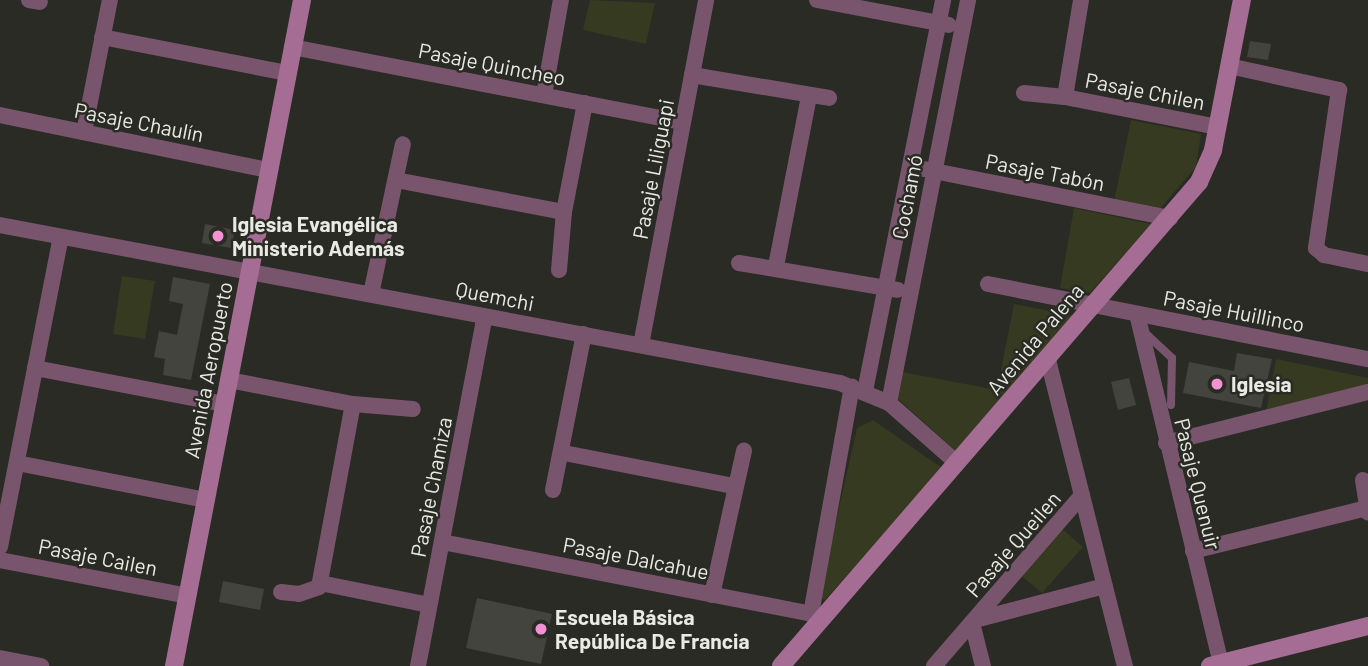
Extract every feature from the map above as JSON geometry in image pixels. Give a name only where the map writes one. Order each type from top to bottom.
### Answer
[{"type":"street","points":[[84,132],[110,0]]},
{"type":"street","name":"Avenida Aeropuerto","points":[[174,666],[302,0]]},
{"type":"street","points":[[544,96],[560,0]]},
{"type":"street","name":"Pasaje Liliguapi","points":[[641,345],[706,0]]},
{"type":"street","points":[[817,0],[962,28]]},
{"type":"street","name":"Cochamó","points":[[816,618],[859,389],[887,288],[943,0]]},
{"type":"street","name":"Cochamó","points":[[889,403],[968,0]]},
{"type":"street","name":"Pasaje Chilen","points":[[1065,97],[1081,0]]},
{"type":"street","name":"Avenida Palena","points":[[781,666],[816,618],[957,463],[1170,218],[1207,167],[1218,127],[1242,0]]},
{"type":"street","points":[[102,37],[288,73]]},
{"type":"street","name":"Pasaje Quincheo","points":[[292,47],[684,122]]},
{"type":"street","points":[[1229,66],[1339,90],[1316,248],[1324,256],[1368,264]]},
{"type":"street","points":[[692,75],[829,99]]},
{"type":"street","name":"Pasaje Chilen","points":[[1024,93],[1065,97],[1218,127]]},
{"type":"street","points":[[776,267],[809,97]]},
{"type":"street","points":[[559,270],[564,212],[585,103]]},
{"type":"street","name":"Pasaje Chaulín","points":[[0,115],[269,170]]},
{"type":"street","points":[[371,294],[403,144]]},
{"type":"street","name":"Pasaje Tabón","points":[[911,166],[1170,218]]},
{"type":"street","points":[[396,180],[564,212]]},
{"type":"street","name":"Quemchi","points":[[0,225],[584,334],[859,389],[889,403],[957,463]]},
{"type":"street","points":[[0,547],[61,237]]},
{"type":"street","points":[[739,263],[776,267],[910,293]]},
{"type":"street","name":"Pasaje Huillinco","points":[[988,284],[1092,306],[1138,321],[1368,359]]},
{"type":"street","name":"Pasaje Chamiza","points":[[418,666],[485,316]]},
{"type":"street","name":"Pasaje Quenuir","points":[[1138,321],[1193,551],[1215,665]]},
{"type":"street","points":[[553,489],[564,453],[584,334]]},
{"type":"street","name":"Pasaje Queilen","points":[[1048,360],[1125,666]]},
{"type":"street","points":[[35,368],[224,404]]},
{"type":"street","points":[[229,380],[354,404],[413,410]]},
{"type":"street","points":[[1166,443],[1368,391]]},
{"type":"street","points":[[281,592],[299,594],[317,589],[320,583],[354,404]]},
{"type":"street","points":[[712,595],[733,486],[744,451]]},
{"type":"street","points":[[564,453],[733,486]]},
{"type":"street","points":[[17,463],[206,500]]},
{"type":"street","points":[[1193,551],[1367,510],[1363,480]]},
{"type":"street","name":"Pasaje Queilen","points":[[934,666],[1082,495]]},
{"type":"street","name":"Pasaje Dalcahue","points":[[442,542],[816,618]]},
{"type":"street","name":"Pasaje Cailen","points":[[0,560],[188,596]]},
{"type":"street","points":[[320,583],[429,605]]},
{"type":"street","name":"Pasaje Queilen","points":[[974,621],[1105,586]]},
{"type":"street","name":"Pasaje Queilen","points":[[974,621],[983,666]]},
{"type":"street","points":[[1215,665],[1271,659],[1368,626]]},
{"type":"street","points":[[0,658],[41,666]]},
{"type":"lane","points":[[1138,321],[1170,352],[1171,405]]},
{"type":"green space","points":[[590,0],[655,3],[646,44],[583,30]]},
{"type":"green space","points":[[1131,120],[1201,134],[1196,167],[1159,210],[1114,201]]},
{"type":"green space","points":[[1074,208],[1151,224],[1090,293],[1060,288]]},
{"type":"green space","points":[[122,276],[155,281],[145,339],[113,334]]},
{"type":"green space","points":[[1014,304],[1077,316],[956,451],[897,398],[902,372],[997,390]]},
{"type":"green space","points":[[1276,359],[1368,378],[1368,387],[1266,412]]},
{"type":"green space","points":[[873,420],[942,468],[825,600],[819,597],[857,428]]},
{"type":"green space","points":[[1059,526],[1083,547],[1042,593],[1018,573]]},
{"type":"building","points":[[1250,41],[1271,44],[1268,60],[1247,57]]},
{"type":"building","name":"Iglesia Evangélica Ministerio Además","points":[[205,224],[235,230],[231,248],[202,243]]},
{"type":"building","points":[[173,277],[210,284],[191,380],[163,375],[165,359],[154,357],[159,331],[177,335],[183,304],[169,301]]},
{"type":"building","name":"Iglesia","points":[[1237,353],[1272,359],[1261,408],[1183,393],[1189,362],[1234,371]]},
{"type":"building","points":[[1129,378],[1136,405],[1118,410],[1111,382]]},
{"type":"building","points":[[223,581],[264,589],[260,610],[219,602]]},
{"type":"building","points":[[477,598],[552,614],[541,664],[466,648]]},
{"type":"place","name":"Iglesia Evangélica Ministerio Además","points":[[218,236]]},
{"type":"place","name":"Iglesia","points":[[1217,384]]},
{"type":"place","name":"Escuela Básica República De Francia","points":[[541,629]]}]
